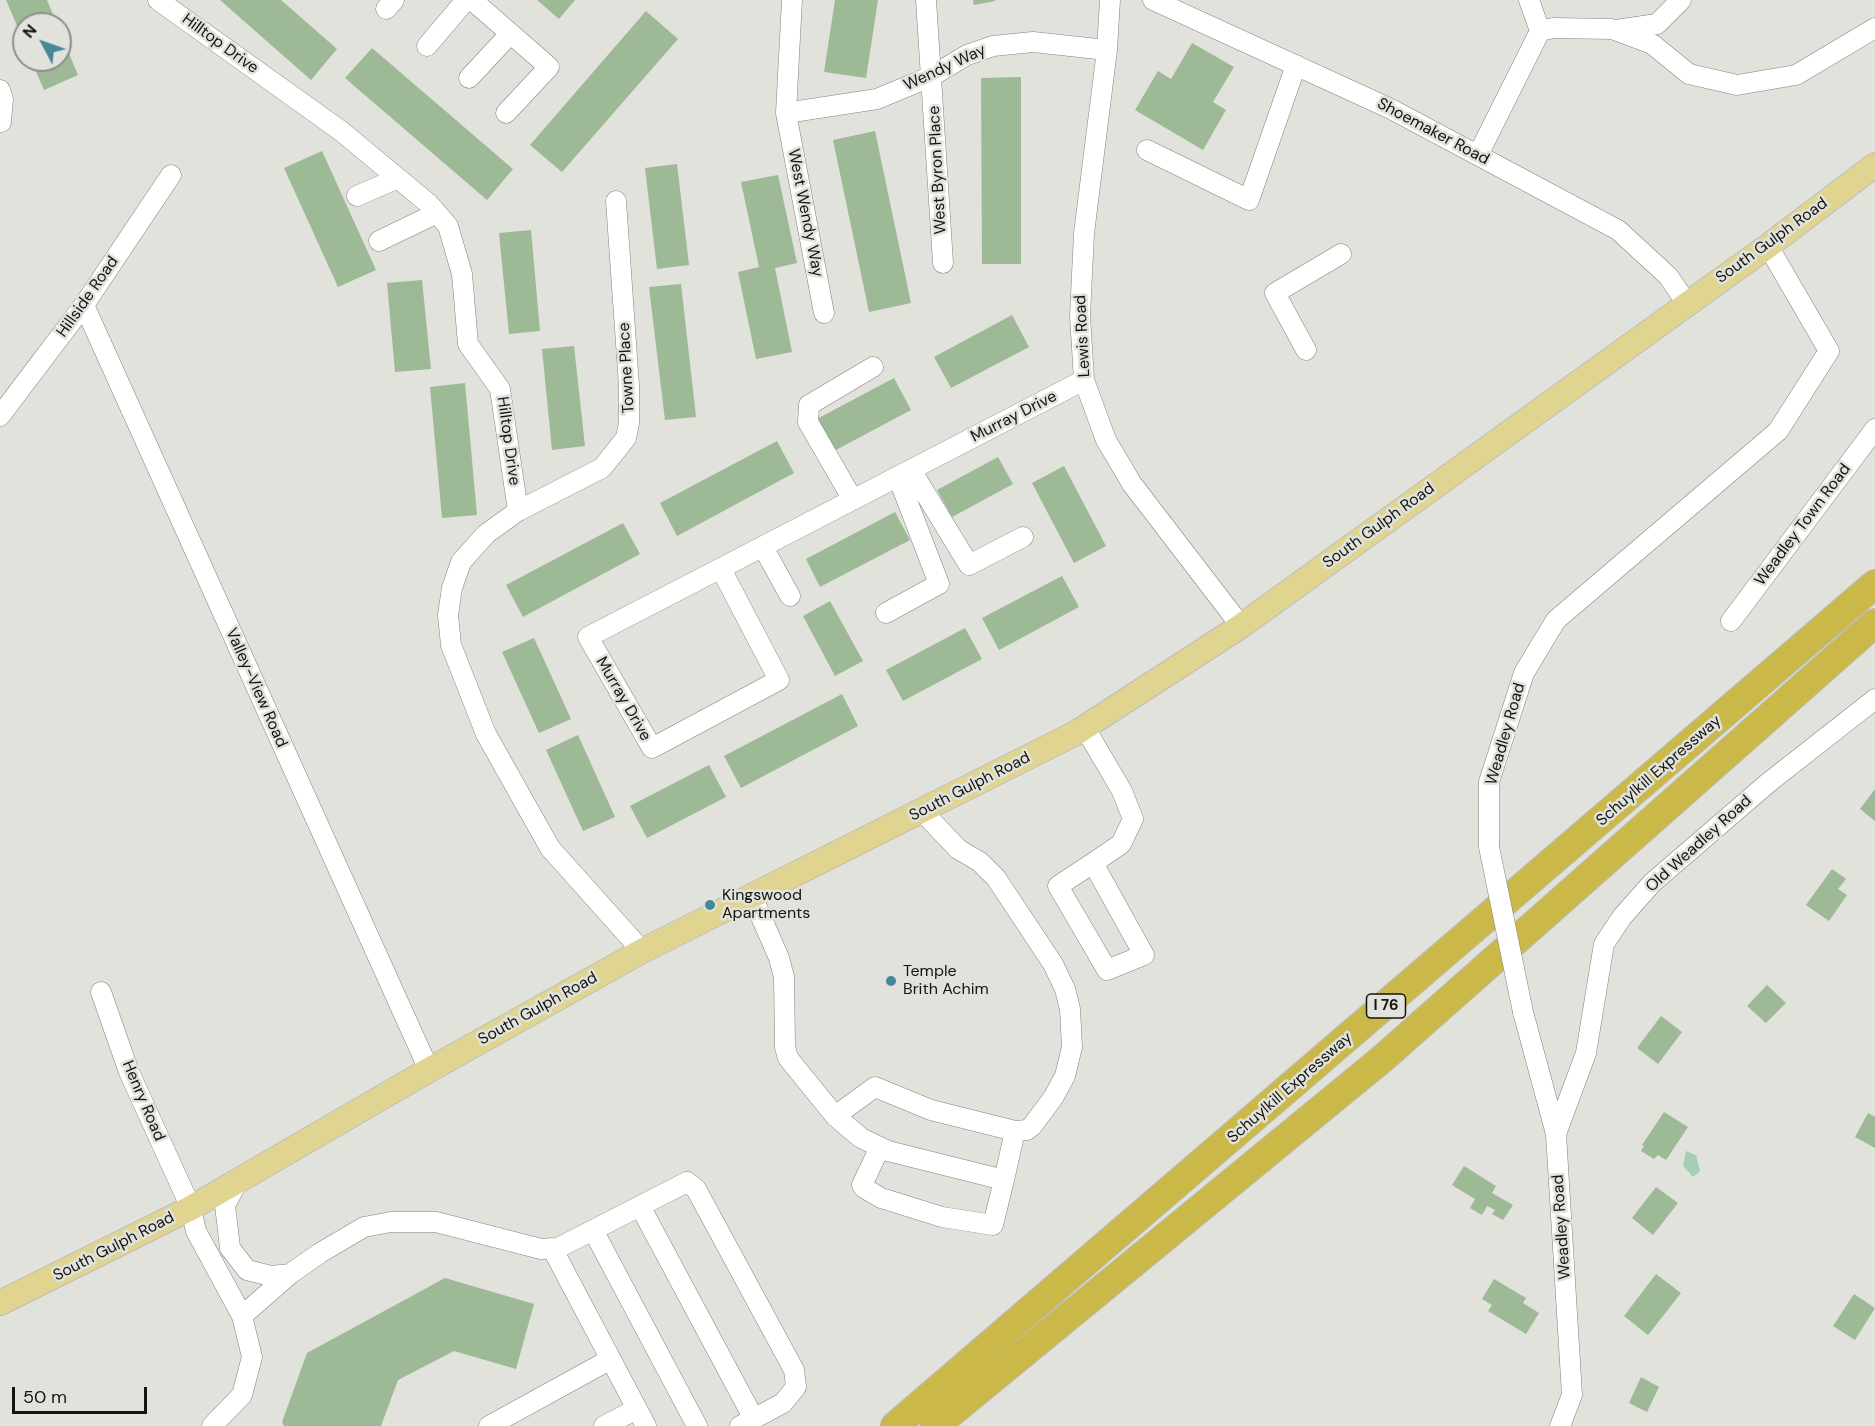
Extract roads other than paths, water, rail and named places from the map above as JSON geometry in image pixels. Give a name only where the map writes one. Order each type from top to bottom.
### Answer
[{"type":"highway","name":"Schuylkill Expressway","points":[[895,1426],[1875,584]]},
{"type":"highway","name":"Schuylkill Expressway","points":[[935,1426],[1382,1059],[1875,623]]},
{"type":"main road","name":"South Gulph Road","points":[[0,1303],[191,1208],[429,1070],[642,951],[1085,728],[1241,626],[1686,302],[1768,246],[1875,165]]},
{"type":"street","name":"Hilltop Drive","points":[[158,0],[341,131],[398,178],[448,226],[462,274],[468,344],[501,389],[518,511]]},
{"type":"street","points":[[428,45],[466,0]]},
{"type":"street","points":[[472,0],[549,67],[506,113]]},
{"type":"street","name":"West Wendy Way","points":[[792,0],[786,113],[824,314]]},
{"type":"street","name":"West Byron Place","points":[[926,0],[943,263]]},
{"type":"street","name":"Lewis Road","points":[[1110,0],[1107,50],[1084,233],[1080,316],[1084,380],[1106,440],[1132,484],[1241,626]]},
{"type":"street","name":"Shoemaker Road","points":[[1153,0],[1391,109],[1618,230],[1668,276],[1686,302]]},
{"type":"street","points":[[1478,155],[1540,32],[1529,0]]},
{"type":"street","points":[[1540,32],[1553,28],[1616,30],[1657,24],[1681,0]]},
{"type":"street","points":[[1616,30],[1652,45],[1689,74],[1737,85],[1796,75],[1875,28]]},
{"type":"street","points":[[469,78],[510,34]]},
{"type":"street","name":"Wendy Way","points":[[786,113],[877,99],[932,76],[967,56],[993,46],[1033,42],[1107,50]]},
{"type":"street","points":[[1147,150],[1249,200],[1296,65]]},
{"type":"street","points":[[0,90],[3,99],[1,122]]},
{"type":"street","name":"Hillside Road","points":[[0,416],[84,305],[171,175]]},
{"type":"street","points":[[357,196],[398,178]]},
{"type":"street","name":"Towne Place","points":[[518,511],[602,468],[626,438],[629,423],[629,386],[616,201]]},
{"type":"street","points":[[379,241],[437,213]]},
{"type":"street","name":"Weadley Road","points":[[1560,1426],[1572,1395],[1556,1134],[1523,1012],[1489,847],[1489,782],[1524,673],[1556,620],[1779,431],[1829,351],[1768,246]]},
{"type":"street","points":[[1306,350],[1275,293],[1341,254]]},
{"type":"street","name":"Valley-View Road","points":[[84,305],[429,1070]]},
{"type":"street","points":[[853,500],[808,422],[809,405],[873,367]]},
{"type":"street","name":"Murray Drive","points":[[721,569],[779,680],[652,748],[588,638],[1084,380]]},
{"type":"street","name":"Weadley Town Road","points":[[1731,621],[1875,429]]},
{"type":"street","points":[[905,473],[969,565],[1023,537]]},
{"type":"street","points":[[886,613],[939,584],[905,473]]},
{"type":"street","points":[[518,511],[486,534],[461,561],[452,588],[447,615],[451,645],[486,734],[550,848],[642,951]]},
{"type":"street","points":[[763,547],[790,596]]},
{"type":"street","name":"Old Weadley Road","points":[[1556,1134],[1586,1053],[1604,944],[1622,917],[1652,883],[1768,783],[1875,699]]},
{"type":"street","points":[[1085,728],[1122,791],[1133,819],[1121,844],[1092,863],[1058,886],[1107,970],[1144,955],[1092,863]]},
{"type":"street","points":[[835,1116],[875,1087],[931,1110],[1015,1131],[1027,1130],[1053,1098],[1065,1076],[1073,1032],[1065,989],[1053,964],[996,878],[980,862],[958,849],[922,811]]},
{"type":"street","points":[[752,896],[779,958],[784,978],[785,1047],[788,1058],[835,1116],[861,1138],[880,1147],[918,1160],[1004,1180]]},
{"type":"street","name":"Henry Road","points":[[101,992],[129,1072],[191,1208],[196,1231],[242,1316],[252,1357],[242,1395],[233,1417],[212,1426]]},
{"type":"street","points":[[880,1147],[862,1185],[867,1191],[912,1209],[989,1227],[995,1223],[1015,1131]]},
{"type":"street","points":[[238,1181],[225,1205],[230,1248],[247,1270],[272,1276],[290,1274]]},
{"type":"street","points":[[242,1316],[290,1274],[364,1227],[392,1222],[436,1222],[541,1250],[558,1248],[593,1230],[640,1206],[687,1182],[696,1189],[794,1370],[796,1387],[783,1403],[747,1422],[640,1206]]},
{"type":"street","points":[[593,1230],[697,1426]]},
{"type":"street","points":[[552,1248],[646,1426]]},
{"type":"street","points":[[489,1426],[611,1359]]},
{"type":"street","points":[[604,1426],[637,1408]]},
{"type":"place","name":"Kingswood Apartments","points":[[710,905]]},
{"type":"place","name":"Temple Brith Achim","points":[[891,981]]}]
